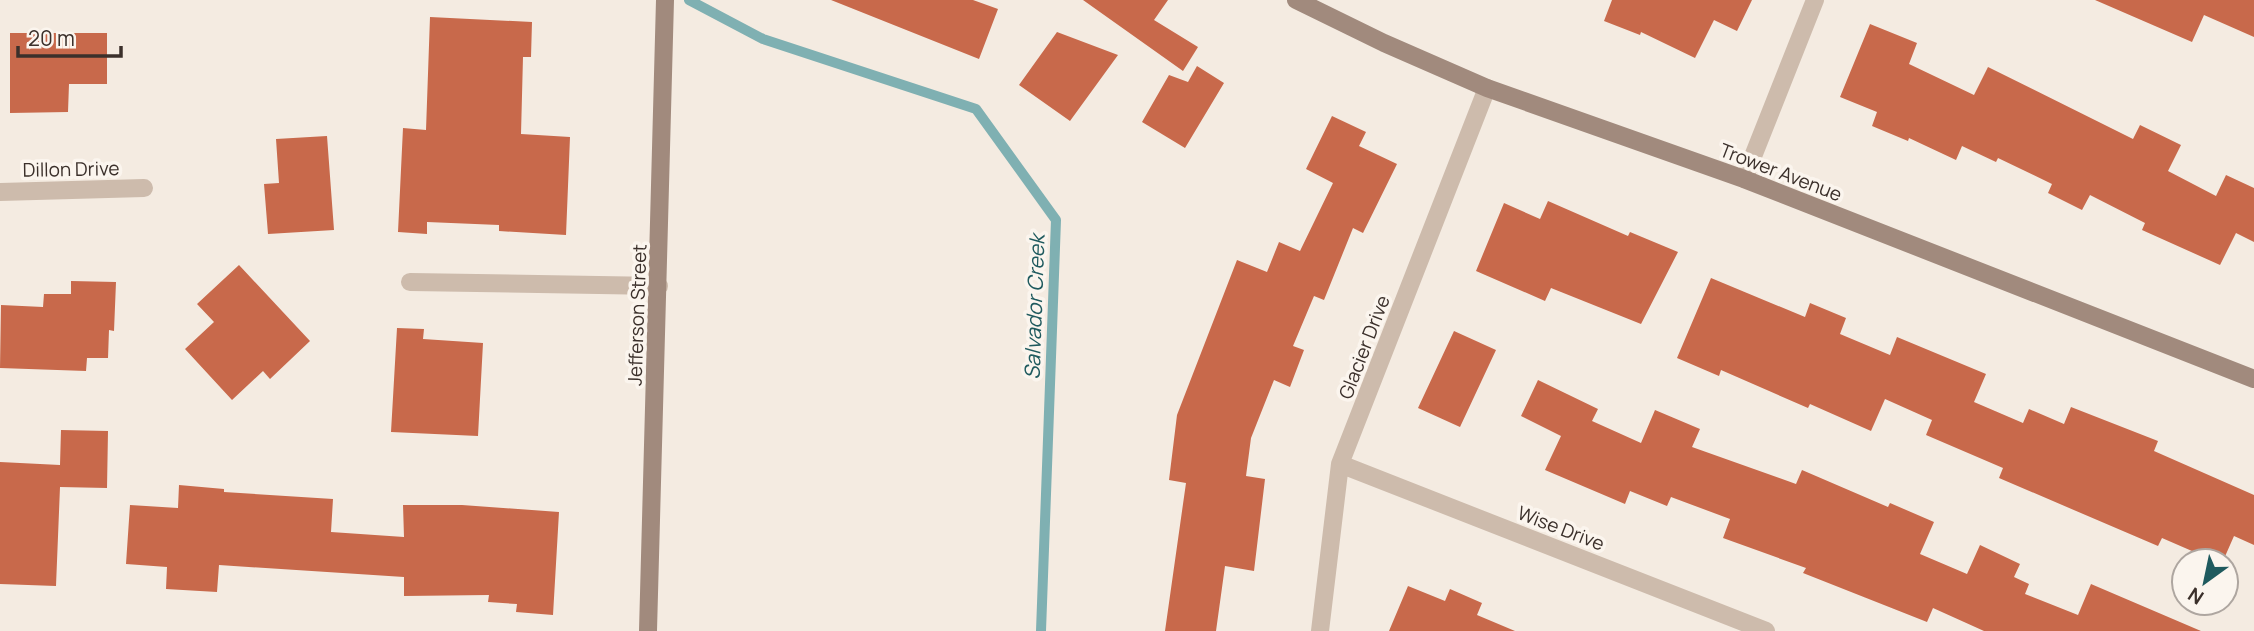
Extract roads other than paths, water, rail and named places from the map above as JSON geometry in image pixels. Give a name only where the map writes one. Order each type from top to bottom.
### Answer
[{"type":"street","name":"Jefferson Street","points":[[648,631],[665,0]]},
{"type":"street","name":"Trower Avenue","points":[[1296,0],[1384,43],[1487,88],[1744,179],[2254,379]]},
{"type":"street","points":[[1744,179],[1815,0]]},
{"type":"street","name":"Glacier Drive","points":[[1320,631],[1340,464],[1487,88]]},
{"type":"street","name":"Dillon Drive","points":[[0,192],[144,188]]},
{"type":"street","points":[[410,282],[659,286]]},
{"type":"street","name":"Wise Drive","points":[[1340,464],[1766,631]]},
{"type":"waterway","name":"Salvador Creek","points":[[689,0],[763,39],[976,109],[1056,220],[1041,631]]}]
